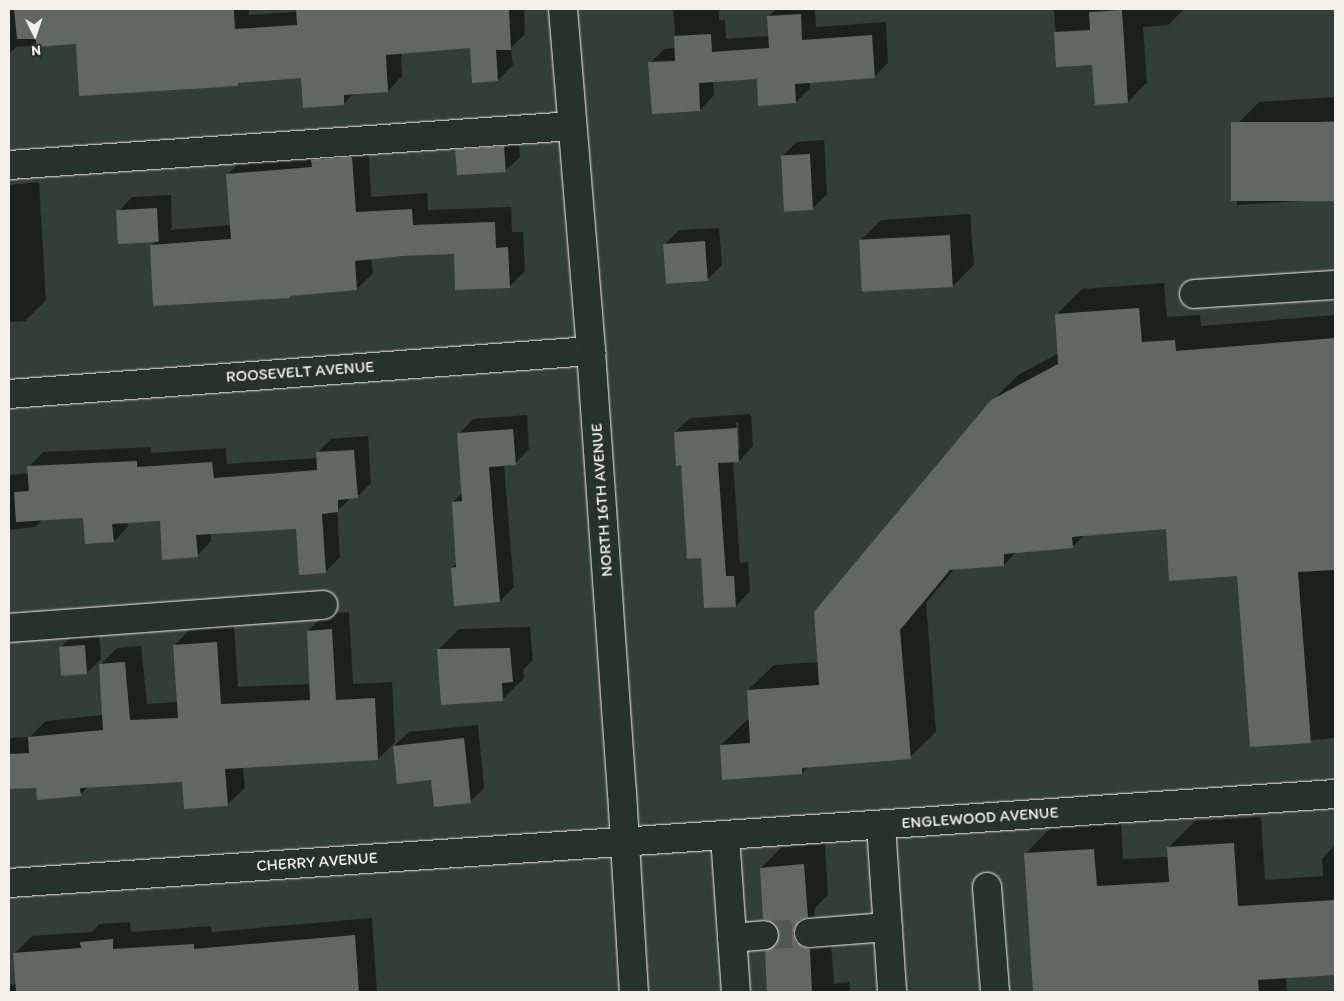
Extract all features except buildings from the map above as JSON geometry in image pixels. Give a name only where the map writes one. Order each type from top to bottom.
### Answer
[{"type":"street","name":"NORTH 16TH AVENUE","points":[[562,9],[591,351],[626,841],[634,992]]},
{"type":"street","points":[[9,166],[572,126]]},
{"type":"street","points":[[1194,294],[1335,285]]},
{"type":"street","name":"ROOSEVELT AVENUE","points":[[9,394],[591,351]]},
{"type":"street","points":[[9,628],[323,605]]},
{"type":"street","name":"ENGLEWOOD AVENUE","points":[[626,841],[725,836],[1335,794]]},
{"type":"street","points":[[881,825],[892,992]]},
{"type":"street","points":[[725,836],[736,992]]},
{"type":"street","name":"CHERRY AVENUE","points":[[9,883],[626,841]]},
{"type":"street","points":[[987,886],[995,992]]},
{"type":"street","points":[[809,933],[888,927]]},
{"type":"street","points":[[732,938],[764,935]]},
{"type":"tunnel","points":[[764,935],[809,933]]}]
